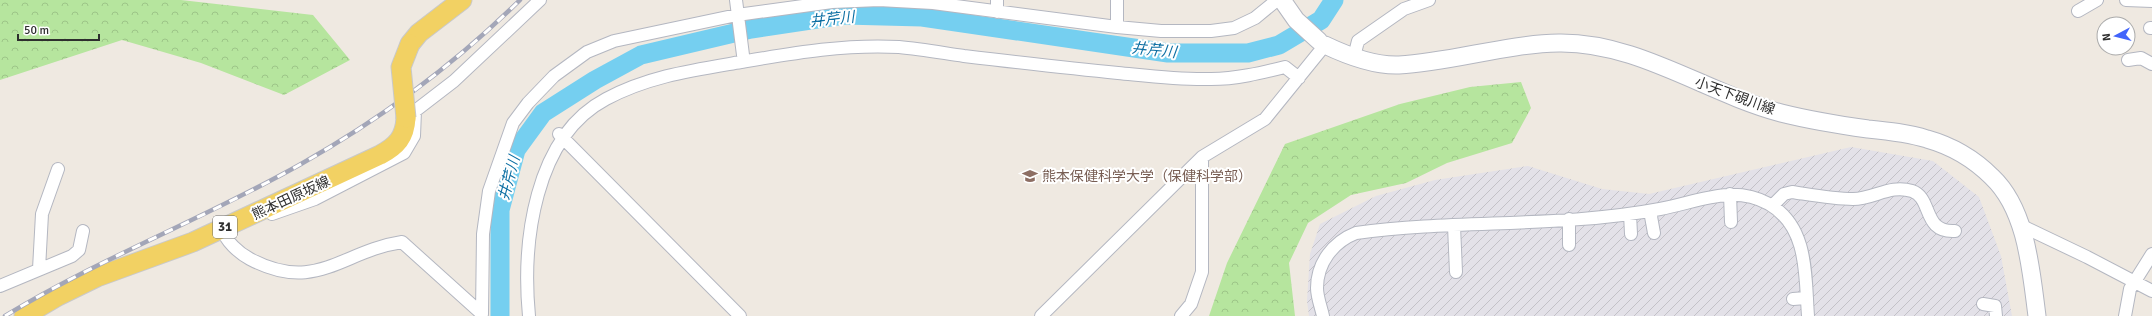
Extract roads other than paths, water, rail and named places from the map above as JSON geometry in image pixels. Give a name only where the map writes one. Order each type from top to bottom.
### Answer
[{"type":"main road","name":"熊本田原坂線","points":[[24,316],[58,296],[97,277],[223,232],[394,148],[402,138],[406,118],[401,67],[410,44],[419,33],[462,0]]},
{"type":"main road","name":"小天下硯川線","points":[[1281,1],[1296,20],[1319,40],[1354,57],[1378,63],[1398,65],[1523,45],[1560,43],[1593,46],[1634,56],[1743,102],[1781,113],[1836,124],[1904,134],[1927,139],[1951,148],[1972,159],[1994,178],[2011,202],[2026,248],[2037,316]]},
{"type":"street","points":[[482,315],[402,242],[386,244],[325,270],[287,273],[269,269],[245,256],[223,232],[315,199],[404,153],[414,136],[415,111],[454,81],[540,0]]},
{"type":"street","points":[[736,0],[737,18],[743,54]]},
{"type":"street","points":[[482,315],[483,234],[489,191],[513,123],[528,103],[554,76],[582,56],[614,41],[832,2],[879,0],[933,3],[1117,28],[1161,31],[1211,31],[1234,28],[1255,18],[1281,1]]},
{"type":"street","points":[[997,0],[997,12]]},
{"type":"street","points":[[1117,0],[1117,28]]},
{"type":"street","points":[[1354,57],[1358,41],[1404,9],[1429,0]]},
{"type":"street","points":[[2078,11],[2097,0]]},
{"type":"street","points":[[2126,0],[2152,1]]},
{"type":"street","points":[[1041,316],[1202,157],[1265,119],[1299,78],[1319,40]]},
{"type":"street","points":[[529,316],[527,293],[535,203],[561,135],[604,100],[653,79],[675,73],[784,53],[838,48],[899,48],[1057,67],[1159,77],[1212,79],[1256,74],[1285,67],[1299,78]]},
{"type":"street","points":[[2128,60],[2141,58],[2152,64]]},
{"type":"street","points":[[561,135],[740,316]]},
{"type":"street","points":[[1181,316],[1191,304],[1202,272],[1202,157]]},
{"type":"street","points":[[39,269],[42,214],[58,168]]},
{"type":"street","points":[[1772,206],[1784,194],[1792,192],[1853,199],[1872,196],[1889,189],[1901,188],[1914,192],[1921,199],[1936,226],[1945,232],[1955,231]]},
{"type":"street","points":[[1730,194],[1731,222]]},
{"type":"street","points":[[1323,316],[1317,290],[1319,272],[1332,249],[1342,238],[1356,233],[1630,214],[1650,211],[1710,196],[1730,194],[1755,198],[1772,206],[1783,215],[1799,238],[1804,256],[1808,316]]},
{"type":"street","points":[[1650,211],[1654,233]]},
{"type":"street","points":[[1630,214],[1631,234]]},
{"type":"street","points":[[1569,219],[1569,245]]},
{"type":"street","points":[[1454,226],[1456,272]]},
{"type":"street","points":[[2020,226],[2136,281],[2152,291]]},
{"type":"street","points":[[0,286],[72,256],[79,250],[83,231]]},
{"type":"street","points":[[2125,316],[2127,299],[2152,254]]},
{"type":"street","points":[[1793,299],[1806,298]]},
{"type":"street","points":[[1983,304],[1995,306],[1996,316]]},
{"type":"waterway","name":"井芹川","points":[[500,316],[500,210],[516,150],[543,113],[595,80],[641,55],[751,29],[844,15],[922,17],[1168,53],[1248,53],[1279,45],[1321,20],[1334,0]]},
{"type":"railway","points":[[5,316],[41,295],[115,257],[227,203],[331,147],[416,89],[470,46],[520,0]]},
{"type":"place","name":"熊本保健科学大学（保健科学部）","points":[[1030,176]]}]
